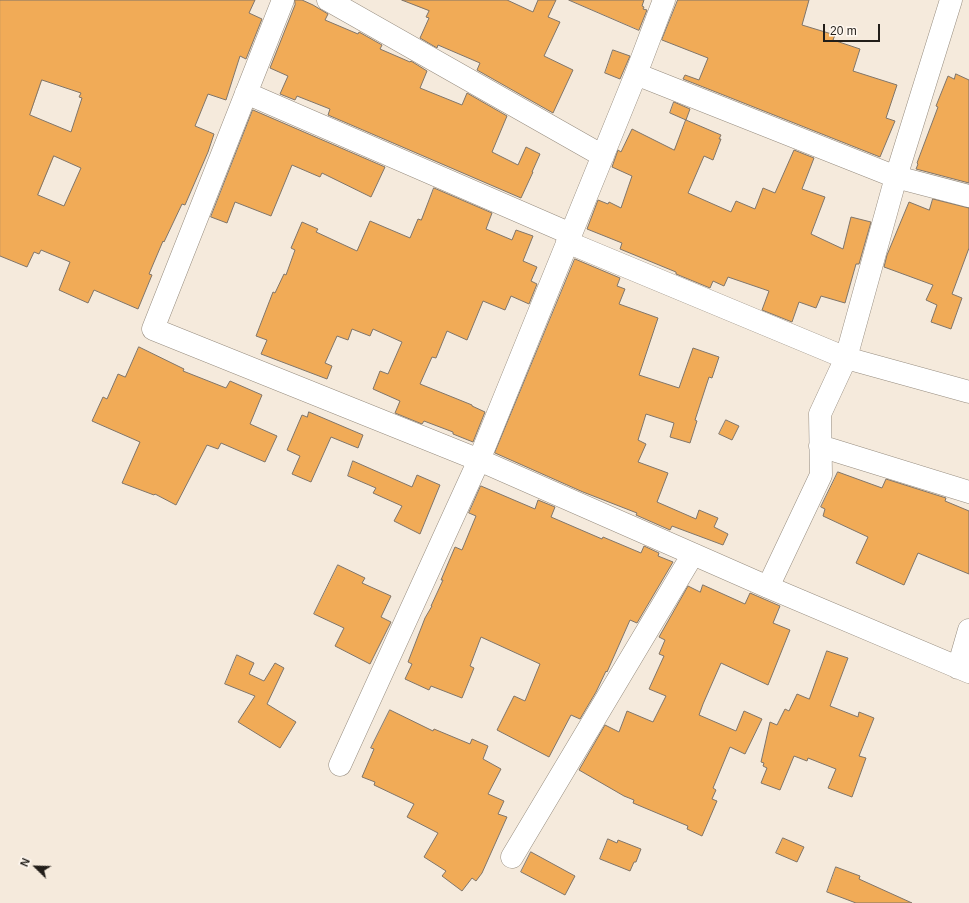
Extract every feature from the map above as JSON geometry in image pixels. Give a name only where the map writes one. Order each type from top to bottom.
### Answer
[{"type":"street","points":[[283,0],[153,329],[479,460],[768,587],[964,670],[969,630]]},
{"type":"street","points":[[328,0],[602,156]]},
{"type":"street","points":[[340,765],[479,460],[636,74],[664,0]]},
{"type":"street","points":[[768,587],[821,475],[820,414],[846,358],[896,177],[951,0]]},
{"type":"street","points":[[636,74],[896,177],[969,196]]},
{"type":"street","points":[[246,93],[569,238],[846,358],[969,392]]},
{"type":"street","points":[[820,446],[969,492]]},
{"type":"street","points":[[512,856],[693,554]]},
{"type":"building","points":[[0,0],[255,0],[249,13],[262,19],[246,59],[240,56],[226,100],[208,94],[195,126],[214,134],[208,152],[185,205],[182,204],[164,242],[163,241],[149,274],[152,275],[138,309],[94,290],[88,303],[59,290],[70,262],[41,250],[39,254],[34,252],[27,267],[0,256]],"holes":[[[42,80],[81,93],[79,97],[82,98],[71,132],[30,115]],[[54,156],[81,168],[64,206],[38,195]]]},
{"type":"building","points":[[295,0],[302,0],[313,5],[328,14],[325,20],[358,34],[359,32],[382,45],[380,49],[410,62],[411,61],[427,71],[420,88],[462,105],[467,93],[507,116],[492,152],[518,165],[526,147],[540,154],[521,198],[328,115],[330,109],[297,96],[295,100],[280,94],[288,76],[270,68],[295,5]]},
{"type":"building","points":[[402,0],[507,0],[533,12],[538,0],[556,0],[548,17],[560,22],[544,56],[573,70],[553,113],[477,70],[480,63],[438,45],[437,48],[420,38],[429,18],[426,17],[429,11]]},
{"type":"building","points":[[569,0],[644,0],[642,6],[644,7],[643,9],[647,10],[639,30]]},
{"type":"building","points":[[678,0],[809,0],[802,25],[835,35],[833,40],[860,49],[853,71],[897,85],[886,118],[895,121],[880,157],[683,79],[685,75],[699,80],[708,58],[662,40]]},
{"type":"building","points":[[613,50],[630,56],[620,79],[605,73]]},
{"type":"building","points":[[956,74],[969,80],[969,183],[916,169],[938,107],[936,106],[948,76],[954,79]]},
{"type":"building","points":[[674,102],[690,109],[686,120],[670,113]]},
{"type":"building","points":[[253,110],[385,167],[371,197],[322,173],[320,177],[292,165],[271,216],[235,202],[227,223],[211,217]]},
{"type":"building","points":[[686,120],[721,135],[719,139],[721,139],[713,160],[704,156],[688,193],[731,212],[736,201],[755,209],[763,188],[775,193],[794,150],[814,158],[802,189],[825,197],[811,234],[843,249],[851,217],[871,222],[859,264],[856,264],[845,303],[821,296],[816,308],[799,302],[792,322],[762,310],[769,291],[728,277],[724,286],[713,281],[710,288],[620,249],[622,243],[587,229],[598,200],[608,204],[609,202],[621,208],[632,176],[612,167],[618,150],[621,152],[632,129],[674,150]]},
{"type":"building","points":[[434,188],[492,213],[486,229],[512,240],[516,230],[533,236],[523,261],[537,267],[531,281],[537,284],[529,304],[511,296],[505,310],[483,301],[467,340],[447,331],[436,358],[432,357],[420,384],[472,405],[485,412],[473,442],[453,434],[453,432],[424,421],[422,424],[395,413],[400,401],[373,389],[380,371],[388,374],[402,342],[373,329],[370,336],[352,329],[348,340],[337,336],[325,363],[332,366],[327,379],[261,354],[267,340],[256,336],[273,292],[275,293],[284,274],[286,275],[295,250],[291,248],[302,222],[318,229],[316,232],[357,251],[370,221],[410,238],[418,219],[421,220]]},
{"type":"building","points":[[933,199],[969,208],[969,248],[952,294],[962,298],[951,329],[931,322],[937,305],[926,300],[933,285],[884,267],[887,255],[909,202],[929,210]]},
{"type":"building","points":[[575,259],[620,278],[617,286],[625,289],[619,304],[658,318],[639,375],[679,388],[693,348],[719,357],[712,378],[709,377],[695,420],[697,421],[690,443],[670,437],[674,423],[646,414],[638,440],[646,444],[638,462],[668,473],[657,502],[696,519],[699,510],[718,518],[714,527],[728,534],[723,545],[672,526],[670,530],[636,515],[637,513],[583,492],[495,453]]},
{"type":"building","points":[[139,347],[184,369],[183,371],[226,388],[230,381],[262,395],[250,424],[277,436],[265,462],[221,443],[218,449],[207,445],[176,505],[155,494],[154,495],[122,483],[140,442],[92,421],[103,397],[107,399],[118,374],[125,377]]},
{"type":"building","points":[[309,412],[363,435],[358,448],[331,437],[311,482],[292,474],[300,456],[287,450],[302,415],[307,417]]},
{"type":"building","points":[[726,420],[739,426],[732,440],[719,434]]},
{"type":"building","points":[[353,461],[412,487],[417,475],[440,485],[420,534],[394,521],[402,506],[373,493],[376,488],[348,476]]},
{"type":"building","points":[[838,472],[882,488],[886,479],[946,498],[945,501],[969,511],[969,574],[918,553],[904,585],[856,563],[868,537],[823,516],[825,509],[821,507]]},
{"type":"building","points":[[481,486],[535,509],[538,500],[555,507],[551,517],[602,539],[603,537],[641,553],[644,546],[659,553],[658,556],[673,562],[637,623],[630,620],[607,672],[606,671],[596,692],[580,719],[571,715],[549,757],[497,730],[514,696],[525,701],[540,664],[481,637],[470,666],[474,668],[462,698],[431,686],[429,690],[405,679],[412,664],[408,662],[425,618],[443,580],[441,580],[455,547],[462,550],[476,516],[469,513]]},
{"type":"building","points":[[338,565],[365,578],[362,583],[391,596],[381,617],[391,622],[370,664],[335,646],[344,628],[314,614]]},
{"type":"building","points":[[703,585],[745,604],[750,593],[780,606],[773,623],[790,630],[768,685],[721,663],[703,704],[699,715],[736,731],[744,711],[762,719],[745,754],[730,747],[713,788],[716,790],[712,799],[717,801],[702,836],[687,829],[688,826],[633,803],[634,800],[624,796],[579,770],[605,725],[619,732],[627,711],[653,722],[666,696],[649,689],[664,656],[659,654],[665,640],[659,637],[688,586],[700,592]]},
{"type":"building","points":[[827,651],[848,658],[830,706],[858,717],[859,712],[874,718],[859,756],[866,758],[852,797],[828,788],[836,769],[808,758],[807,761],[794,756],[780,790],[761,783],[767,768],[763,766],[764,763],[761,762],[770,722],[777,725],[785,709],[789,711],[797,694],[809,699]]},
{"type":"building","points":[[237,655],[254,663],[249,674],[264,681],[275,663],[284,668],[267,704],[296,722],[280,748],[238,722],[255,696],[225,684]]},
{"type":"building","points":[[390,710],[433,731],[434,729],[470,744],[472,739],[488,746],[483,759],[501,769],[488,794],[504,801],[498,814],[507,817],[482,873],[476,881],[472,878],[462,891],[442,876],[446,871],[424,857],[438,833],[407,817],[414,804],[374,785],[375,782],[362,777],[374,749],[371,748]]},
{"type":"building","points":[[783,838],[804,847],[797,862],[776,853]]},
{"type":"building","points":[[608,839],[617,843],[618,840],[641,849],[636,862],[634,862],[630,871],[600,859]]},
{"type":"building","points":[[531,852],[575,876],[565,895],[521,872]]},
{"type":"building","points":[[836,867],[860,876],[859,879],[912,903],[856,903],[827,892]]}]
